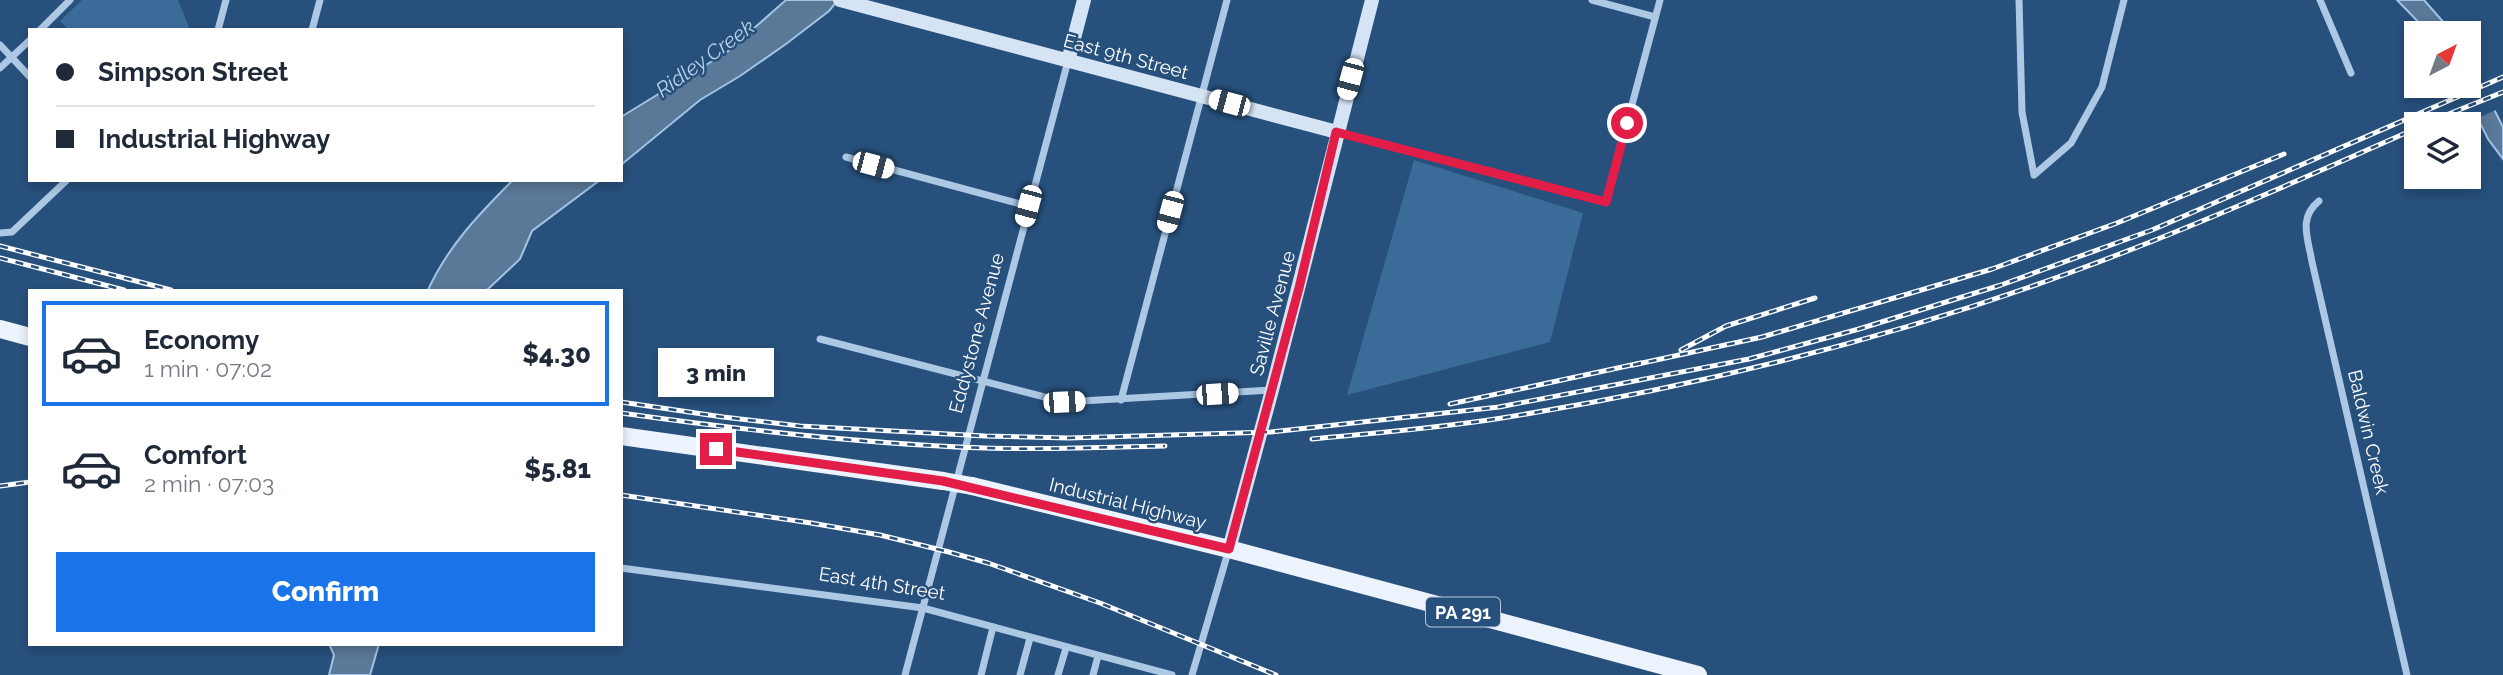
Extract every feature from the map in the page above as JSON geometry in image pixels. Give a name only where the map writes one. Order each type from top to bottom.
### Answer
[{"type":"main road","points":[[0,329],[28,336]]},
{"type":"main road","name":"Industrial Highway","points":[[623,436],[972,486],[1229,549],[1698,675]]},
{"type":"street","points":[[42,28],[70,0]]},
{"type":"street","points":[[219,28],[226,0]]},
{"type":"street","points":[[313,28],[320,0]]},
{"type":"street","name":"Eddystone Avenue","points":[[905,675],[1084,0]]},
{"type":"street","points":[[1121,400],[1227,0]]},
{"type":"street","name":"Saville Avenue","points":[[1192,675],[1272,390],[1372,0]]},
{"type":"street","points":[[1592,0],[1655,17],[1660,0]]},
{"type":"street","points":[[2020,0],[2022,112],[2034,175],[2071,143],[2102,88],[2124,0]]},
{"type":"street","points":[[2320,0],[2351,73]]},
{"type":"street","name":"East 9th Street","points":[[844,1],[1606,202],[1655,17]]},
{"type":"street","points":[[0,68],[28,42]]},
{"type":"street","points":[[0,45],[28,74]]},
{"type":"street","points":[[846,157],[1028,206]]},
{"type":"street","points":[[0,234],[12,232],[65,182]]},
{"type":"street","name":"Baldwin Creek","points":[[2319,201],[2308,209],[2305,221],[2312,262],[2407,675]]},
{"type":"street","points":[[820,339],[1064,402],[1272,390]]},
{"type":"street","name":"East 4th Street","points":[[623,568],[923,608],[1172,675]]},
{"type":"street","points":[[981,675],[993,627]]},
{"type":"street","points":[[1020,675],[1030,638]]},
{"type":"street","points":[[1058,675],[1066,648]]},
{"type":"street","points":[[1093,675],[1098,656]]},
{"type":"shaded area","points":[[82,0],[178,0],[189,28],[67,28],[60,21]]},
{"type":"shaded area","points":[[786,0],[838,0],[829,11],[786,44],[700,100],[623,163],[623,116],[727,52]]},
{"type":"shaded area","points":[[2397,0],[2424,0],[2442,21],[2417,21]]},
{"type":"shaded area","points":[[2482,86],[2503,127],[2503,159],[2481,125],[2481,112],[2475,112],[2468,98],[2482,98]]},
{"type":"shaded area","points":[[1414,160],[1583,213],[1550,342],[1347,395]]},
{"type":"shaded area","points":[[511,182],[597,182],[532,231],[520,259],[488,289],[428,289],[445,259],[476,218]]},
{"type":"shaded area","points":[[330,646],[378,646],[370,675],[329,675],[334,655]]},
{"type":"pier","points":[[2482,78],[2496,110],[2481,116],[2481,112],[2472,112],[2465,98],[2482,98]]},
{"type":"railway","points":[[623,402],[800,426],[1069,438],[1271,432],[1499,407],[1749,359],[1859,329],[2001,285],[2152,230],[2503,77]]},
{"type":"railway","points":[[2454,112],[2503,92]]},
{"type":"railway","points":[[1312,439],[1455,425],[1574,406],[1718,376],[1860,340],[1930,320],[2113,257],[2244,204],[2404,134]]},
{"type":"railway","points":[[1633,365],[1762,337],[1992,269],[2117,223],[2284,154]]},
{"type":"railway","points":[[0,246],[167,289]]},
{"type":"railway","points":[[0,258],[120,289]]},
{"type":"railway","points":[[1681,350],[1726,326],[1815,298]]},
{"type":"railway","points":[[1450,404],[1641,363]]},
{"type":"railway","points":[[623,413],[803,435],[939,446],[1030,449],[1165,446]]},
{"type":"railway","points":[[0,486],[28,482]]},
{"type":"railway","points":[[623,495],[880,535],[949,552],[1100,603],[1276,675]]},
{"type":"route","points":[[716,449],[919,476],[972,486],[1229,549],[1299,288],[1336,132],[1606,202],[1627,123]]},
{"type":"water label","name":"Ridley Creek","points":[[705,58]]}]
